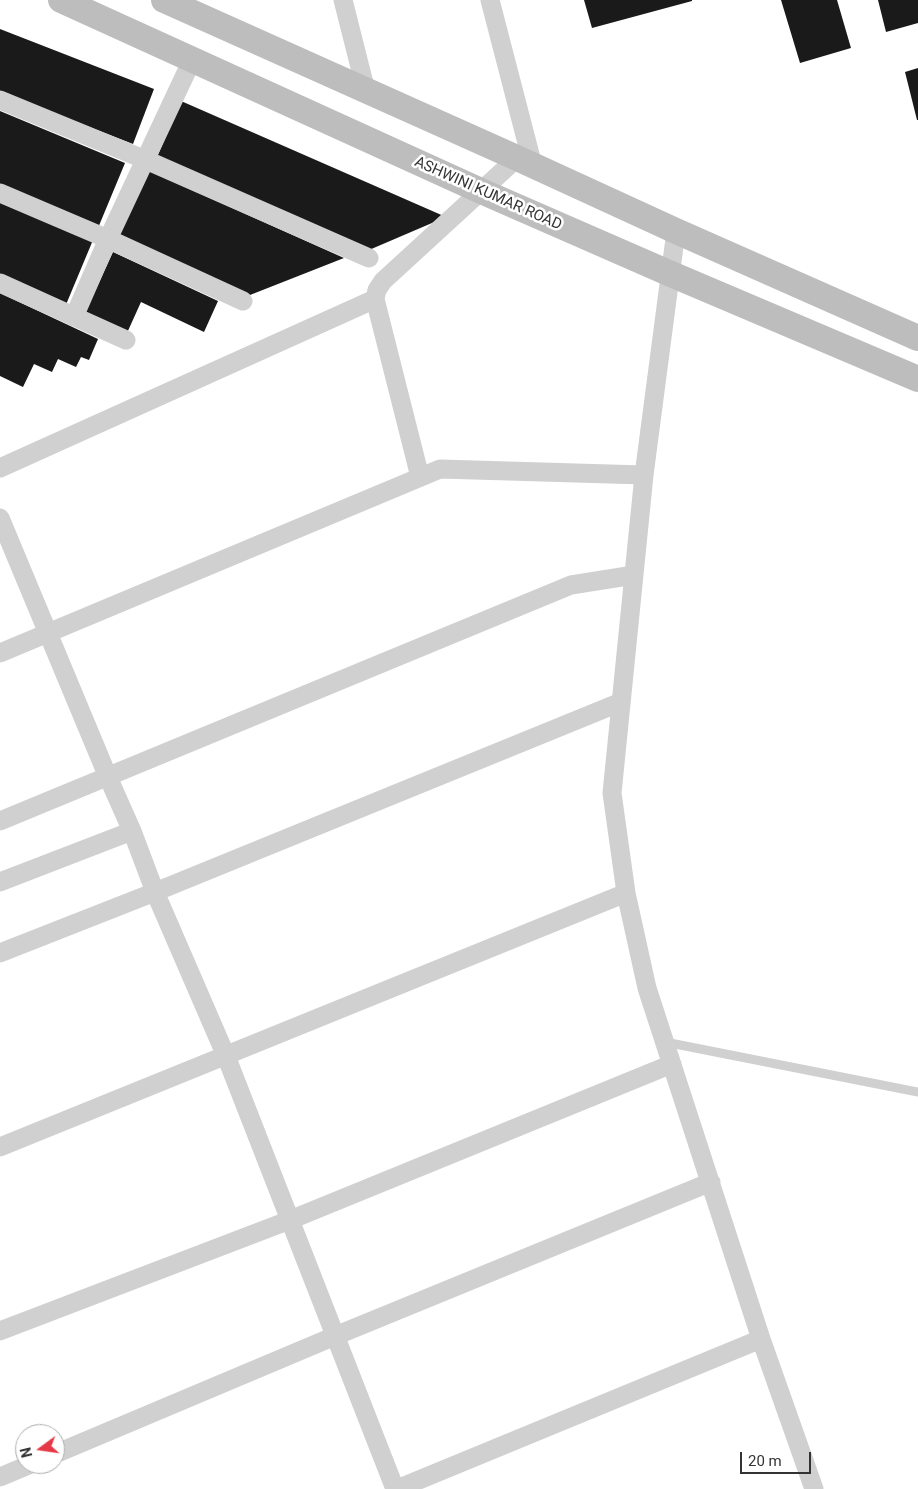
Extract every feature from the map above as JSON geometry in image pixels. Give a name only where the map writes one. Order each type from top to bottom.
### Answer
[{"type":"main road","name":"ASHWINI KUMAR ROAD","points":[[61,0],[481,191],[918,379]]},
{"type":"main road","points":[[164,0],[676,232],[918,338]]},
{"type":"street","points":[[342,0],[366,91]]},
{"type":"street","points":[[420,477],[375,299],[377,290],[383,280],[481,191],[525,162],[490,0]]},
{"type":"street","points":[[74,317],[108,239],[192,60]]},
{"type":"street","points":[[0,100],[146,160],[369,258]]},
{"type":"street","points":[[0,193],[108,239],[242,302]]},
{"type":"street","points":[[676,232],[644,475],[612,793],[626,893],[647,988],[761,1339],[814,1489]]},
{"type":"street","points":[[0,283],[126,340]]},
{"type":"street","points":[[0,468],[375,299]]},
{"type":"street","points":[[0,653],[440,469],[644,475]]},
{"type":"street","points":[[0,518],[132,831],[155,892],[226,1056],[396,1489],[761,1339]]},
{"type":"street","points":[[0,821],[571,585],[634,575]]},
{"type":"street","points":[[0,952],[155,892],[621,702]]},
{"type":"street","points":[[0,882],[132,831]]},
{"type":"street","points":[[0,1147],[626,893]]},
{"type":"street","points":[[0,1331],[290,1220],[672,1064]]},
{"type":"street","points":[[65,1450],[335,1336],[710,1182]]},
{"type":"street","points":[[0,1477],[15,1471]]},
{"type":"lane","points":[[665,1042],[918,1092]]},
{"type":"building","points":[[584,0],[692,0],[692,1],[592,28]]},
{"type":"building","points":[[781,0],[837,0],[851,48],[800,63]]},
{"type":"building","points":[[878,0],[918,0],[918,23],[886,32]]},
{"type":"building","points":[[0,29],[154,89],[133,144],[0,92]]},
{"type":"building","points":[[918,68],[918,120],[917,120],[905,72]]},
{"type":"building","points":[[181,101],[446,217],[369,250],[157,157]]},
{"type":"building","points":[[0,111],[125,163],[98,228],[0,187]]},
{"type":"building","points":[[145,169],[344,258],[250,295],[116,235]]},
{"type":"building","points":[[0,200],[93,240],[65,307],[0,279]]},
{"type":"building","points":[[113,252],[218,301],[204,332],[141,302],[127,333],[85,313]]},
{"type":"building","points":[[0,293],[98,339],[89,360],[81,357],[76,367],[58,359],[52,372],[34,364],[23,387],[0,376]]}]
